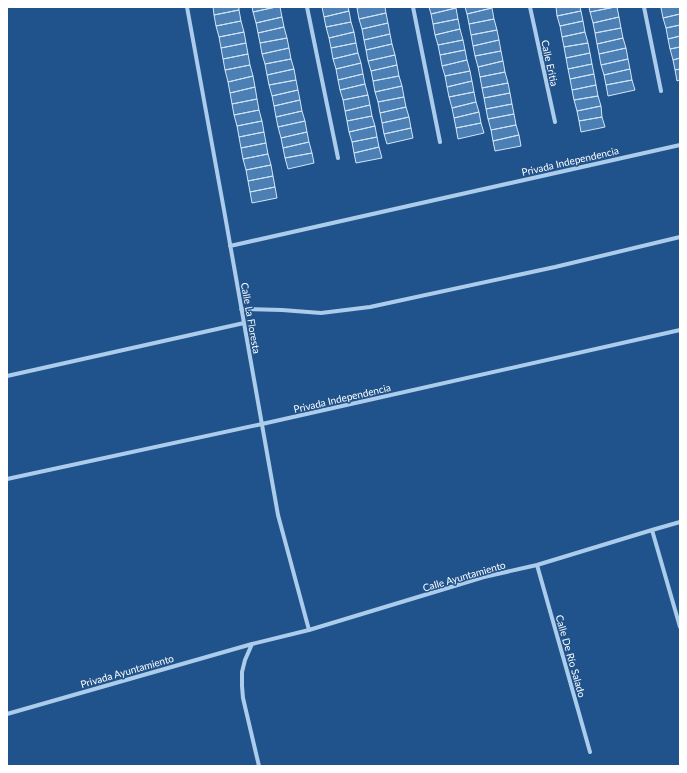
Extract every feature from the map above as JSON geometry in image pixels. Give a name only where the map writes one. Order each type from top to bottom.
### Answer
[{"type":"street","name":"Calle La Floresta","points":[[187,7],[278,515],[309,630]]},
{"type":"street","points":[[307,7],[338,158]]},
{"type":"street","points":[[413,7],[440,142]]},
{"type":"street","name":"Calle Eritia","points":[[530,7],[555,122]]},
{"type":"street","points":[[644,7],[661,91]]},
{"type":"street","name":"Privada Independencia","points":[[230,246],[680,145]]},
{"type":"street","points":[[241,310],[282,310],[320,313],[370,307],[555,267],[680,237]]},
{"type":"street","points":[[7,376],[244,323]]},
{"type":"street","name":"Privada Independencia","points":[[7,479],[262,424],[680,330]]},
{"type":"street","name":"Calle Ayuntamiento","points":[[252,644],[309,630],[484,577],[536,565],[680,522]]},
{"type":"street","points":[[652,530],[680,627]]},
{"type":"street","name":"Calle De Río Salado","points":[[536,565],[590,752]]},
{"type":"street","points":[[252,644],[245,660],[242,672],[242,686],[243,698],[259,766]]},
{"type":"street","name":"Privada Ayuntamiento","points":[[7,714],[252,644]]},
{"type":"building","points":[[213,7],[239,7],[239,10],[214,15]]},
{"type":"building","points":[[252,7],[276,7],[253,12]]},
{"type":"building","points":[[280,7],[282,17],[256,23],[253,12]]},
{"type":"building","points":[[322,7],[348,7],[349,11],[324,17]]},
{"type":"building","points":[[385,7],[386,13],[359,19],[357,8]]},
{"type":"building","points":[[429,7],[455,7],[456,8],[431,14]]},
{"type":"building","points":[[465,7],[492,7],[492,8],[467,14]]},
{"type":"building","points":[[556,7],[580,7],[581,11],[557,16]]},
{"type":"building","points":[[589,7],[615,7],[590,12]]},
{"type":"building","points":[[617,7],[619,17],[593,23],[590,12]]},
{"type":"building","points":[[680,7],[680,14],[663,18],[661,8]]},
{"type":"building","points":[[456,8],[458,19],[433,24],[431,14]]},
{"type":"building","points":[[492,8],[494,19],[469,24],[467,14]]},
{"type":"building","points":[[239,10],[241,21],[216,26],[214,15]]},
{"type":"building","points":[[349,11],[351,22],[326,27],[324,17]]},
{"type":"building","points":[[581,11],[583,21],[560,26],[557,16]]},
{"type":"building","points":[[386,13],[388,23],[362,29],[359,19]]},
{"type":"building","points":[[680,14],[680,25],[666,28],[663,18]]},
{"type":"building","points":[[282,17],[284,27],[258,33],[256,23]]},
{"type":"building","points":[[619,17],[621,28],[595,33],[593,23]]},
{"type":"building","points":[[458,19],[460,29],[435,35],[433,24]]},
{"type":"building","points":[[494,19],[497,30],[471,35],[469,24]]},
{"type":"building","points":[[241,21],[244,32],[219,37],[216,26]]},
{"type":"building","points":[[583,21],[585,32],[562,37],[560,26]]},
{"type":"building","points":[[351,22],[354,32],[329,38],[326,27]]},
{"type":"building","points":[[388,23],[390,34],[364,40],[362,29]]},
{"type":"building","points":[[680,25],[680,36],[668,39],[666,28]]},
{"type":"building","points":[[284,27],[287,38],[260,43],[258,33]]},
{"type":"building","points":[[621,28],[623,38],[597,44],[595,33]]},
{"type":"building","points":[[460,29],[463,40],[438,45],[435,35]]},
{"type":"building","points":[[497,30],[499,40],[473,46],[471,35]]},
{"type":"building","points":[[244,32],[246,43],[221,48],[219,37]]},
{"type":"building","points":[[354,32],[356,43],[331,48],[329,38]]},
{"type":"building","points":[[585,32],[588,43],[564,47],[562,37]]},
{"type":"building","points":[[390,34],[392,44],[366,50],[364,40]]},
{"type":"building","points":[[680,36],[680,47],[670,49],[668,39]]},
{"type":"building","points":[[287,38],[289,48],[262,54],[260,43]]},
{"type":"building","points":[[623,38],[626,48],[599,54],[597,44]]},
{"type":"building","points":[[463,40],[465,50],[440,55],[438,45]]},
{"type":"building","points":[[499,40],[501,51],[475,56],[473,46]]},
{"type":"building","points":[[246,43],[248,54],[223,59],[221,48]]},
{"type":"building","points":[[356,43],[358,53],[333,59],[331,48]]},
{"type":"building","points":[[588,43],[590,53],[566,58],[564,47]]},
{"type":"building","points":[[392,44],[395,55],[368,61],[366,50]]},
{"type":"building","points":[[680,47],[680,58],[673,60],[670,49]]},
{"type":"building","points":[[289,48],[291,59],[265,64],[262,54]]},
{"type":"building","points":[[626,48],[628,59],[601,65],[599,54]]},
{"type":"building","points":[[465,50],[467,60],[442,66],[440,55]]},
{"type":"building","points":[[501,51],[503,61],[478,67],[475,56]]},
{"type":"building","points":[[358,53],[361,63],[336,69],[333,59]]},
{"type":"building","points":[[590,53],[592,64],[568,69],[566,58]]},
{"type":"building","points":[[248,54],[250,65],[225,70],[223,59]]},
{"type":"building","points":[[395,55],[397,65],[371,71],[368,61]]},
{"type":"building","points":[[680,58],[680,69],[675,70],[673,60]]},
{"type":"building","points":[[291,59],[294,69],[267,75],[265,64]]},
{"type":"building","points":[[628,59],[630,69],[604,75],[601,65]]},
{"type":"building","points":[[467,60],[470,71],[445,76],[442,66]]},
{"type":"building","points":[[503,61],[505,72],[480,77],[478,67]]},
{"type":"building","points":[[361,63],[363,74],[338,80],[336,69]]},
{"type":"building","points":[[592,64],[594,74],[570,79],[568,69]]},
{"type":"building","points":[[250,65],[253,76],[228,82],[225,70]]},
{"type":"building","points":[[397,65],[399,76],[373,81],[371,71]]},
{"type":"building","points":[[294,69],[296,80],[269,85],[267,75]]},
{"type":"building","points":[[630,69],[632,80],[606,85],[604,75]]},
{"type":"building","points":[[680,69],[680,80],[677,81],[675,70]]},
{"type":"building","points":[[470,71],[472,81],[447,87],[445,76]]},
{"type":"building","points":[[505,72],[508,83],[482,88],[480,77]]},
{"type":"building","points":[[363,74],[365,84],[340,90],[338,80]]},
{"type":"building","points":[[594,74],[596,85],[572,90],[570,79]]},
{"type":"building","points":[[253,76],[255,87],[230,93],[228,82]]},
{"type":"building","points":[[399,76],[402,86],[375,92],[373,81]]},
{"type":"building","points":[[296,80],[298,90],[272,96],[269,85]]},
{"type":"building","points":[[632,80],[635,90],[608,96],[606,85]]},
{"type":"building","points":[[472,81],[474,92],[449,97],[447,87]]},
{"type":"building","points":[[508,83],[510,93],[484,98],[482,88]]},
{"type":"building","points":[[365,84],[368,95],[343,100],[340,90]]},
{"type":"building","points":[[596,85],[598,96],[574,100],[572,90]]},
{"type":"building","points":[[402,86],[404,97],[378,102],[375,92]]},
{"type":"building","points":[[255,87],[257,99],[232,104],[230,93]]},
{"type":"building","points":[[298,90],[300,100],[274,106],[272,96]]},
{"type":"building","points":[[474,92],[476,102],[452,108],[449,97]]},
{"type":"building","points":[[510,93],[512,104],[486,109],[484,98]]},
{"type":"building","points":[[368,95],[370,105],[345,111],[343,100]]},
{"type":"building","points":[[598,96],[601,106],[577,111],[574,100]]},
{"type":"building","points":[[404,97],[406,107],[380,113],[378,102]]},
{"type":"building","points":[[257,99],[259,110],[234,115],[232,104]]},
{"type":"building","points":[[300,100],[302,111],[276,117],[274,106]]},
{"type":"building","points":[[476,102],[479,112],[454,118],[452,108]]},
{"type":"building","points":[[512,104],[514,114],[488,119],[486,109]]},
{"type":"building","points":[[370,105],[372,116],[347,121],[345,111]]},
{"type":"building","points":[[601,106],[602,117],[579,121],[577,111]]},
{"type":"building","points":[[406,107],[409,117],[382,123],[380,113]]},
{"type":"building","points":[[259,110],[262,121],[237,126],[234,115]]},
{"type":"building","points":[[302,111],[305,121],[278,127],[276,117]]},
{"type":"building","points":[[479,112],[481,123],[456,128],[454,118]]},
{"type":"building","points":[[514,114],[516,125],[491,130],[488,119]]},
{"type":"building","points":[[372,116],[375,126],[349,132],[347,121]]},
{"type":"building","points":[[409,117],[411,128],[384,134],[382,123]]},
{"type":"building","points":[[602,117],[605,127],[581,132],[579,121]]},
{"type":"building","points":[[262,121],[264,132],[239,137],[237,126]]},
{"type":"building","points":[[305,121],[307,132],[281,138],[278,127]]},
{"type":"building","points":[[481,123],[484,133],[458,139],[456,128]]},
{"type":"building","points":[[516,125],[519,135],[493,141],[491,130]]},
{"type":"building","points":[[375,126],[377,137],[352,142],[349,132]]},
{"type":"building","points":[[411,128],[413,138],[387,144],[384,134]]},
{"type":"building","points":[[264,132],[266,143],[241,148],[239,137]]},
{"type":"building","points":[[307,132],[309,142],[283,148],[281,138]]},
{"type":"building","points":[[519,135],[521,146],[495,151],[493,141]]},
{"type":"building","points":[[377,137],[379,147],[354,153],[352,142]]},
{"type":"building","points":[[309,142],[312,153],[285,158],[283,148]]},
{"type":"building","points":[[266,143],[268,154],[243,159],[241,148]]},
{"type":"building","points":[[379,147],[382,158],[356,163],[354,153]]},
{"type":"building","points":[[312,153],[314,163],[288,169],[285,158]]},
{"type":"building","points":[[268,154],[271,165],[246,170],[243,159]]},
{"type":"building","points":[[271,165],[273,176],[248,181],[246,170]]},
{"type":"building","points":[[273,176],[275,187],[250,192],[248,181]]},
{"type":"building","points":[[275,187],[277,198],[252,203],[250,192]]}]
